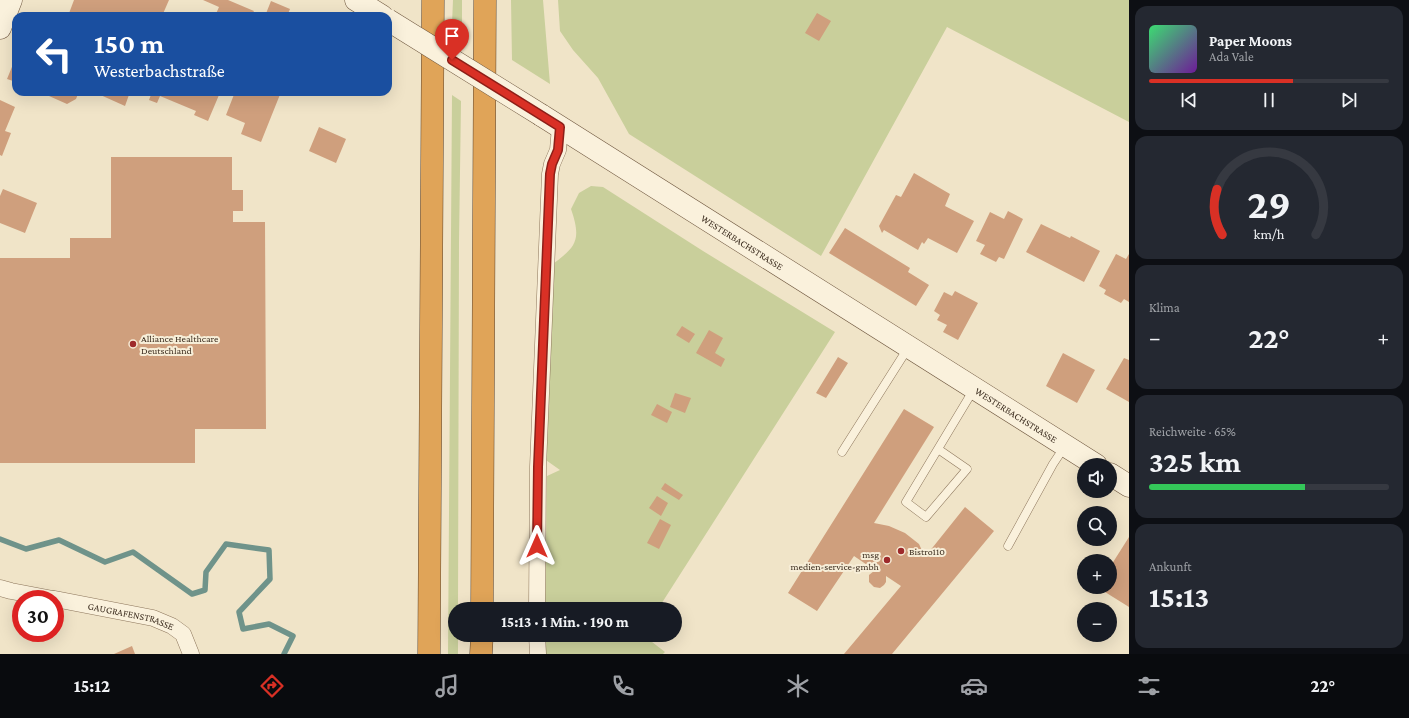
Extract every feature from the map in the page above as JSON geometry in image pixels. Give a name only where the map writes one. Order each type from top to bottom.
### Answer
[{"type":"highway","points":[[429,654],[433,0]]},
{"type":"highway","points":[[482,602],[485,0]]},
{"type":"highway","points":[[482,642],[482,654]]},
{"type":"main road","points":[[0,28],[11,0]]},
{"type":"main road","name":"WESTERBACHSTRASSE","points":[[356,0],[375,12]]},
{"type":"main road","name":"WESTERBACHSTRASSE","points":[[392,23],[1085,458]]},
{"type":"main road","points":[[1117,478],[1129,486]]},
{"type":"street","points":[[537,602],[538,467],[550,174],[552,164],[558,150],[560,127]]},
{"type":"street","name":"GAUGRAFENSTRASSE","points":[[0,588],[12,591]]},
{"type":"street","name":"GAUGRAFENSTRASSE","points":[[64,601],[159,620],[172,626],[183,634],[191,654]]},
{"type":"street","points":[[537,642],[538,654]]},
{"type":"lane","points":[[842,452],[909,347]]},
{"type":"lane","points":[[938,448],[967,469],[926,517],[906,502],[938,448],[974,388]]},
{"type":"lane","points":[[1008,546],[1065,445]]},
{"type":"green space","points":[[453,0],[462,0],[462,31],[452,24]]},
{"type":"green space","points":[[511,0],[543,0],[550,84],[512,60]]},
{"type":"green space","points":[[558,0],[1129,0],[1129,122],[947,27],[821,256],[629,134],[598,78],[573,50],[560,31]]},
{"type":"green space","points":[[452,95],[461,101],[458,602],[448,602]]},
{"type":"green space","points":[[591,186],[603,187],[703,251],[835,332],[662,602],[545,602],[547,476],[560,470],[543,458],[550,266],[566,254],[574,242],[576,229],[571,209],[579,193]]},
{"type":"green space","points":[[448,642],[458,642],[458,654],[448,654]]},
{"type":"green space","points":[[545,642],[652,642],[665,652],[663,654],[545,654]]},
{"type":"building","points":[[74,0],[169,0],[164,12],[70,12]]},
{"type":"building","points":[[203,0],[228,0],[254,11],[217,12],[219,7]]},
{"type":"building","points":[[271,1],[290,9],[289,12],[267,12]]},
{"type":"building","points":[[817,13],[831,21],[819,41],[805,33]]},
{"type":"building","points":[[12,67],[12,81],[7,79]]},
{"type":"building","points":[[49,96],[77,96],[76,99],[67,104]]},
{"type":"building","points":[[103,96],[129,96],[125,106]]},
{"type":"building","points":[[150,96],[160,96],[157,103],[149,100]]},
{"type":"building","points":[[160,96],[219,96],[208,121],[194,115],[196,111]]},
{"type":"building","points":[[233,96],[279,96],[261,142],[241,134],[245,123],[226,115]]},
{"type":"building","points":[[0,100],[15,107],[5,131],[11,133],[2,156],[0,155]]},
{"type":"building","points":[[319,127],[346,139],[336,163],[309,151]]},
{"type":"building","name":"Alliance Healthcare Deutschland","points":[[111,157],[232,157],[232,190],[243,190],[243,211],[233,211],[233,222],[265,222],[266,429],[195,429],[195,463],[0,463],[0,258],[70,258],[70,238],[111,238]]},
{"type":"building","points":[[914,173],[950,194],[945,206],[974,221],[957,253],[928,238],[924,244],[922,242],[918,250],[884,230],[882,233],[879,226],[896,195],[901,197]]},
{"type":"building","points":[[3,189],[37,203],[25,233],[0,223],[0,196]]},
{"type":"building","points":[[1008,211],[1023,219],[1004,259],[999,257],[996,262],[980,254],[985,245],[976,241],[990,212],[1004,219]]},
{"type":"building","points":[[1041,224],[1070,238],[1071,236],[1100,251],[1084,282],[1026,252]]},
{"type":"building","points":[[845,228],[910,268],[908,272],[929,285],[916,306],[829,253]]},
{"type":"building","points":[[1116,254],[1126,259],[1129,254],[1129,302],[1124,299],[1121,303],[1104,294],[1106,290],[1099,286]]},
{"type":"building","points":[[955,291],[978,303],[958,340],[943,332],[947,325],[937,320],[940,315],[934,311],[944,292],[952,296]]},
{"type":"building","points":[[682,326],[695,334],[689,343],[676,335]]},
{"type":"building","points":[[709,330],[723,338],[715,353],[725,359],[721,367],[696,353]]},
{"type":"building","points":[[1063,353],[1095,370],[1077,403],[1046,386]]},
{"type":"building","points":[[838,357],[848,363],[826,398],[816,393]]},
{"type":"building","points":[[1124,358],[1129,360],[1129,402],[1106,389]]},
{"type":"building","points":[[675,393],[691,398],[685,413],[670,407]]},
{"type":"building","points":[[657,404],[672,412],[667,423],[651,415]]},
{"type":"building","points":[[904,409],[934,427],[874,523],[889,526],[905,533],[919,544],[925,557],[965,507],[994,531],[892,654],[844,654],[901,586],[886,576],[886,582],[884,585],[880,588],[874,587],[869,582],[869,575],[876,571],[854,556],[817,611],[788,593]]},
{"type":"building","points":[[665,483],[683,495],[679,500],[661,489]]},
{"type":"building","points":[[657,496],[668,503],[661,516],[649,508]]},
{"type":"building","points":[[660,519],[671,525],[659,549],[647,543]]},
{"type":"building","points":[[1129,537],[1129,607],[1108,594],[1117,594],[1117,556]]},
{"type":"building","points":[[132,646],[135,654],[114,654]]},
{"type":"waterway","points":[[0,539],[26,549],[59,540],[105,562],[133,552],[192,594],[205,590],[206,572],[226,544],[269,550],[270,579],[239,612],[243,629],[269,624],[293,636],[284,654]]},
{"type":"place","name":"Alliance Healthcare Deutschland","points":[[133,344]]},
{"type":"place","name":"Bistro110","points":[[901,551]]},
{"type":"place","name":"msg medien-service-gmbh","points":[[887,560]]},
{"type":"route","points":[[452,60],[560,127],[558,150],[552,164],[550,174],[538,467],[537,546]]}]
